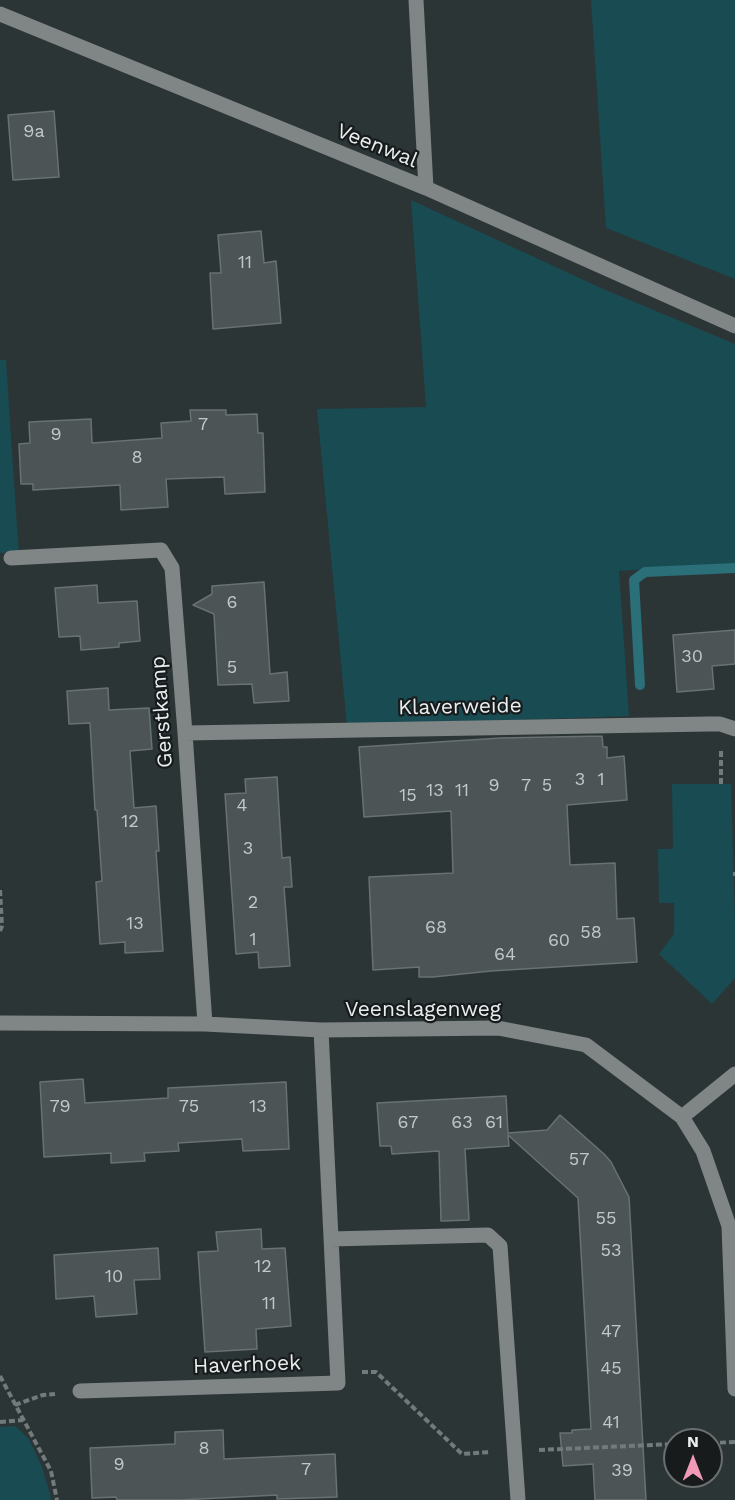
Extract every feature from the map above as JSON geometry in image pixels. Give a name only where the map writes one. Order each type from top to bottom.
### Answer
[{"type":"street","points":[[416,0],[426,188]]},
{"type":"street","name":"Veenwal","points":[[0,14],[426,188],[735,326]]},
{"type":"street","name":"Gerstkamp","points":[[11,558],[162,550],[172,568],[205,1024]]},
{"type":"street","name":"Klaverweide","points":[[185,732],[709,724],[720,724],[735,729]]},
{"type":"street","name":"Veenslagenweg","points":[[0,1023],[205,1024],[321,1030],[498,1029],[586,1045],[682,1117],[703,1151],[729,1226],[735,1389]]},
{"type":"street","name":"Haverhoek","points":[[80,1390],[338,1383],[321,1030]]},
{"type":"street","points":[[682,1117],[735,1074]]},
{"type":"street","points":[[331,1239],[488,1234],[500,1246],[518,1500]]},
{"type":"path","points":[[0,890],[2,926],[0,931]]},
{"type":"path","points":[[0,1376],[51,1471],[57,1500]]},
{"type":"path","points":[[15,1405],[43,1395],[80,1390]]},
{"type":"path","points":[[0,1422],[23,1420]]},
{"type":"shaded area","points":[[591,0],[735,0],[735,279],[606,228]]},
{"type":"shaded area","points":[[411,200],[601,288],[735,344],[735,563],[619,571],[629,716],[347,726],[317,409],[426,407]]},
{"type":"shaded area","points":[[0,360],[6,360],[19,552],[0,553]]},
{"type":"shaded area","points":[[672,784],[731,784],[735,978],[712,1004],[659,954],[674,934],[674,903],[659,903],[658,849],[673,849]]},
{"type":"shaded area","points":[[15,1426],[29,1439],[42,1467],[51,1500],[0,1500],[0,1427]]},
{"type":"building","points":[[54,111],[59,177],[13,180],[8,115]]},
{"type":"building","points":[[261,231],[264,263],[276,261],[281,323],[213,329],[210,273],[221,273],[218,235]]},
{"type":"building","points":[[190,410],[226,410],[226,415],[257,414],[258,433],[263,433],[265,492],[225,494],[224,477],[166,479],[168,507],[121,510],[120,485],[33,490],[33,484],[21,484],[19,444],[30,443],[29,422],[91,419],[92,443],[162,438],[161,423],[191,421]]},
{"type":"building","points":[[264,582],[270,674],[287,672],[289,701],[254,703],[252,684],[218,685],[214,614],[193,605],[212,594],[212,586]]},
{"type":"building","points":[[97,585],[98,603],[137,601],[140,641],[119,643],[119,647],[81,650],[80,636],[59,637],[55,588]]},
{"type":"building","points":[[735,630],[735,664],[712,666],[714,689],[677,692],[673,635]]},
{"type":"building","points":[[108,688],[109,710],[149,708],[152,749],[130,751],[134,808],[156,806],[159,851],[156,851],[163,951],[125,953],[125,942],[100,944],[96,882],[102,881],[90,723],[69,724],[67,691]]},
{"type":"building","points":[[602,736],[603,747],[607,747],[607,758],[624,756],[627,800],[567,805],[570,865],[615,863],[617,919],[634,918],[637,962],[433,977],[419,977],[419,967],[373,970],[369,877],[453,873],[451,811],[364,817],[359,747],[501,738]]},
{"type":"building","points":[[277,777],[282,858],[290,857],[292,887],[284,887],[290,966],[259,968],[258,952],[236,954],[225,794],[246,793],[245,779]]},
{"type":"building","points":[[83,1079],[85,1103],[168,1098],[168,1088],[286,1082],[289,1149],[243,1151],[242,1139],[178,1143],[179,1151],[144,1153],[145,1161],[111,1163],[111,1153],[44,1157],[40,1082]]},
{"type":"building","points":[[506,1096],[508,1133],[547,1130],[560,1115],[611,1162],[629,1197],[646,1500],[595,1500],[593,1464],[563,1466],[560,1433],[591,1429],[578,1198],[508,1135],[509,1146],[465,1149],[469,1220],[441,1221],[439,1151],[392,1154],[391,1146],[380,1146],[377,1103]]},
{"type":"building","points":[[261,1229],[262,1249],[285,1248],[291,1326],[256,1329],[257,1349],[205,1352],[198,1252],[218,1251],[216,1232]]},
{"type":"building","points":[[158,1248],[160,1279],[134,1280],[137,1314],[96,1317],[94,1296],[56,1299],[54,1255]]},
{"type":"building","points":[[223,1430],[224,1459],[335,1454],[337,1497],[277,1499],[277,1495],[180,1500],[92,1498],[90,1448],[175,1444],[175,1432]]},
{"type":"waterway","points":[[640,685],[634,580],[645,572],[735,568]]}]
